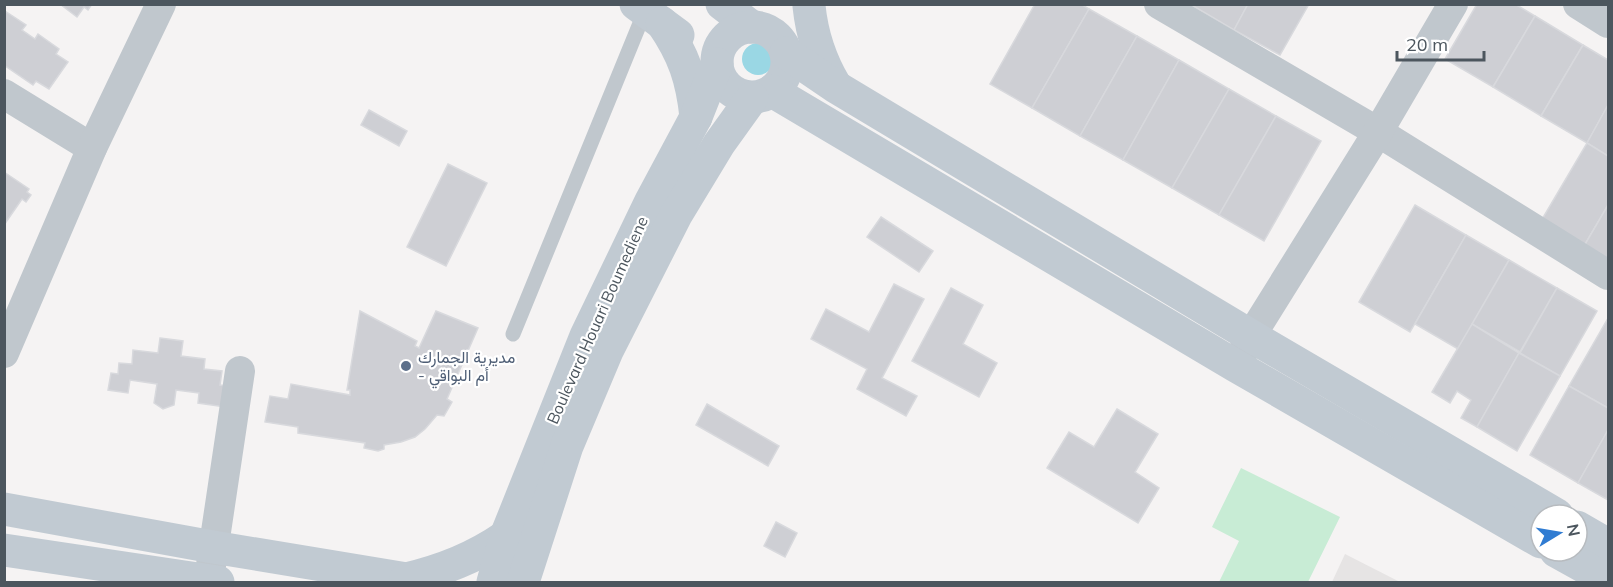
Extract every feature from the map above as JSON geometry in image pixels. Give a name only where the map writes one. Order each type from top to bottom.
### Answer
[{"type":"main road","points":[[722,4],[758,19],[773,34],[785,52],[836,87],[1251,336],[1536,503]]},
{"type":"main road","points":[[762,94],[778,86],[786,70],[785,52],[810,5]]},
{"type":"main road","points":[[810,5],[814,40],[823,64],[836,87]]},
{"type":"main road","points":[[648,13],[717,63]]},
{"type":"main road","points":[[648,13],[676,44],[687,67],[696,117]]},
{"type":"main road","points":[[758,19],[727,37],[718,52],[718,73],[728,88],[735,93],[762,94],[1529,535]]},
{"type":"main road","name":"Boulevard Houari Boumediene","points":[[494,582],[506,536],[586,336],[651,201],[696,117],[717,63]]},
{"type":"main road","name":"Boulevard Houari Boumediene","points":[[523,582],[567,446],[607,351],[676,215],[719,144],[762,94]]},
{"type":"main road","points":[[4,509],[415,581],[483,552],[506,536]]},
{"type":"main road","points":[[1589,534],[1608,545]]},
{"type":"main road","points":[[4,550],[213,581]]},
{"type":"main road","points":[[1578,563],[1608,580]]},
{"type":"street","points":[[4,353],[92,148],[161,4]]},
{"type":"street","points":[[1159,4],[1378,132],[1608,275]]},
{"type":"street","points":[[1236,366],[1251,336],[1378,132],[1453,4]]},
{"type":"street","points":[[1578,4],[1608,23]]},
{"type":"street","points":[[4,94],[92,148]]},
{"type":"street","points":[[213,581],[213,547],[240,370]]},
{"type":"lane","points":[[513,334],[648,13]]},
{"type":"shaded area","points":[[1345,554],[1400,582],[1332,582]]},
{"type":"green space","points":[[1241,468],[1340,517],[1308,582],[1219,582],[1239,541],[1212,527]]},
{"type":"water","points":[[758,43],[769,48],[774,59],[769,70],[758,75],[747,70],[742,59],[747,48]]},
{"type":"building","points":[[60,4],[92,4],[88,10],[84,7],[77,17]]},
{"type":"building","points":[[1035,4],[1081,4],[1089,9],[1032,108],[990,84]]},
{"type":"building","points":[[1190,4],[1248,4],[1234,30]]},
{"type":"building","points":[[1248,4],[1309,4],[1280,55],[1234,30]]},
{"type":"building","points":[[1477,4],[1515,4],[1535,16],[1493,87],[1445,59]]},
{"type":"building","points":[[1089,9],[1137,36],[1080,136],[1032,108]]},
{"type":"building","points":[[5,11],[26,25],[22,30],[35,39],[38,34],[59,49],[56,54],[68,62],[49,89],[36,81],[33,85],[4,65]]},
{"type":"building","points":[[1535,16],[1583,45],[1541,116],[1493,87]]},
{"type":"building","points":[[1137,36],[1179,60],[1123,160],[1080,136]]},
{"type":"building","points":[[1583,45],[1608,60],[1608,105],[1587,143],[1541,116]]},
{"type":"building","points":[[1179,60],[1229,89],[1172,188],[1123,160]]},
{"type":"building","points":[[1229,89],[1276,116],[1219,215],[1172,188]]},
{"type":"building","points":[[1608,105],[1608,156],[1587,143]]},
{"type":"building","points":[[369,110],[407,131],[399,146],[361,125]]},
{"type":"building","points":[[1276,116],[1321,141],[1264,241],[1219,215]]},
{"type":"building","points":[[1587,143],[1608,156],[1608,205],[1584,246],[1541,221]]},
{"type":"building","points":[[448,164],[487,183],[446,266],[407,247]]},
{"type":"building","points":[[4,172],[29,189],[27,192],[31,195],[26,202],[22,199],[4,225]]},
{"type":"building","points":[[1415,205],[1466,235],[1410,332],[1359,302]]},
{"type":"building","points":[[1608,205],[1608,260],[1584,246]]},
{"type":"building","points":[[881,217],[933,251],[919,272],[867,237]]},
{"type":"building","points":[[1466,235],[1509,260],[1458,349],[1415,324]]},
{"type":"building","points":[[1509,260],[1557,288],[1520,352],[1472,324]]},
{"type":"building","points":[[894,284],[924,299],[882,378],[917,396],[906,416],[857,389],[867,369],[811,339],[826,309],[869,332]]},
{"type":"building","points":[[951,288],[983,305],[963,344],[997,363],[979,397],[912,361]]},
{"type":"building","points":[[1557,288],[1597,311],[1560,376],[1520,353]]},
{"type":"building","name":"مديرية الجمارك - أم البواقي","points":[[360,311],[417,341],[415,346],[419,348],[436,311],[478,328],[447,399],[452,402],[444,416],[437,415],[415,437],[384,445],[384,449],[378,451],[364,448],[365,443],[298,433],[298,427],[265,422],[270,396],[288,399],[291,384],[350,395],[350,390],[347,390]]},
{"type":"building","points":[[1608,321],[1608,408],[1569,386]]},
{"type":"building","points":[[1472,324],[1519,353],[1477,427],[1461,418],[1471,400],[1457,391],[1450,403],[1432,392]]},
{"type":"building","points":[[160,338],[183,341],[181,356],[205,359],[204,369],[222,371],[220,385],[227,386],[225,407],[198,403],[199,393],[176,390],[174,405],[163,409],[154,403],[157,384],[130,380],[128,393],[108,390],[111,373],[118,374],[119,363],[132,364],[133,350],[158,353]]},
{"type":"building","points":[[1519,353],[1560,376],[1517,451],[1477,427]]},
{"type":"building","points":[[1569,386],[1608,408],[1608,430],[1578,483],[1530,455]]},
{"type":"building","points":[[707,404],[779,446],[768,466],[696,425]]},
{"type":"building","points":[[1117,409],[1158,434],[1135,472],[1159,488],[1138,523],[1047,468],[1069,432],[1094,447]]},
{"type":"building","points":[[1608,430],[1608,500],[1578,483]]},
{"type":"building","points":[[776,522],[797,533],[785,557],[764,546]]},
{"type":"place","name":"مديرية الجمارك - أم البواقي","points":[[406,366]]}]
